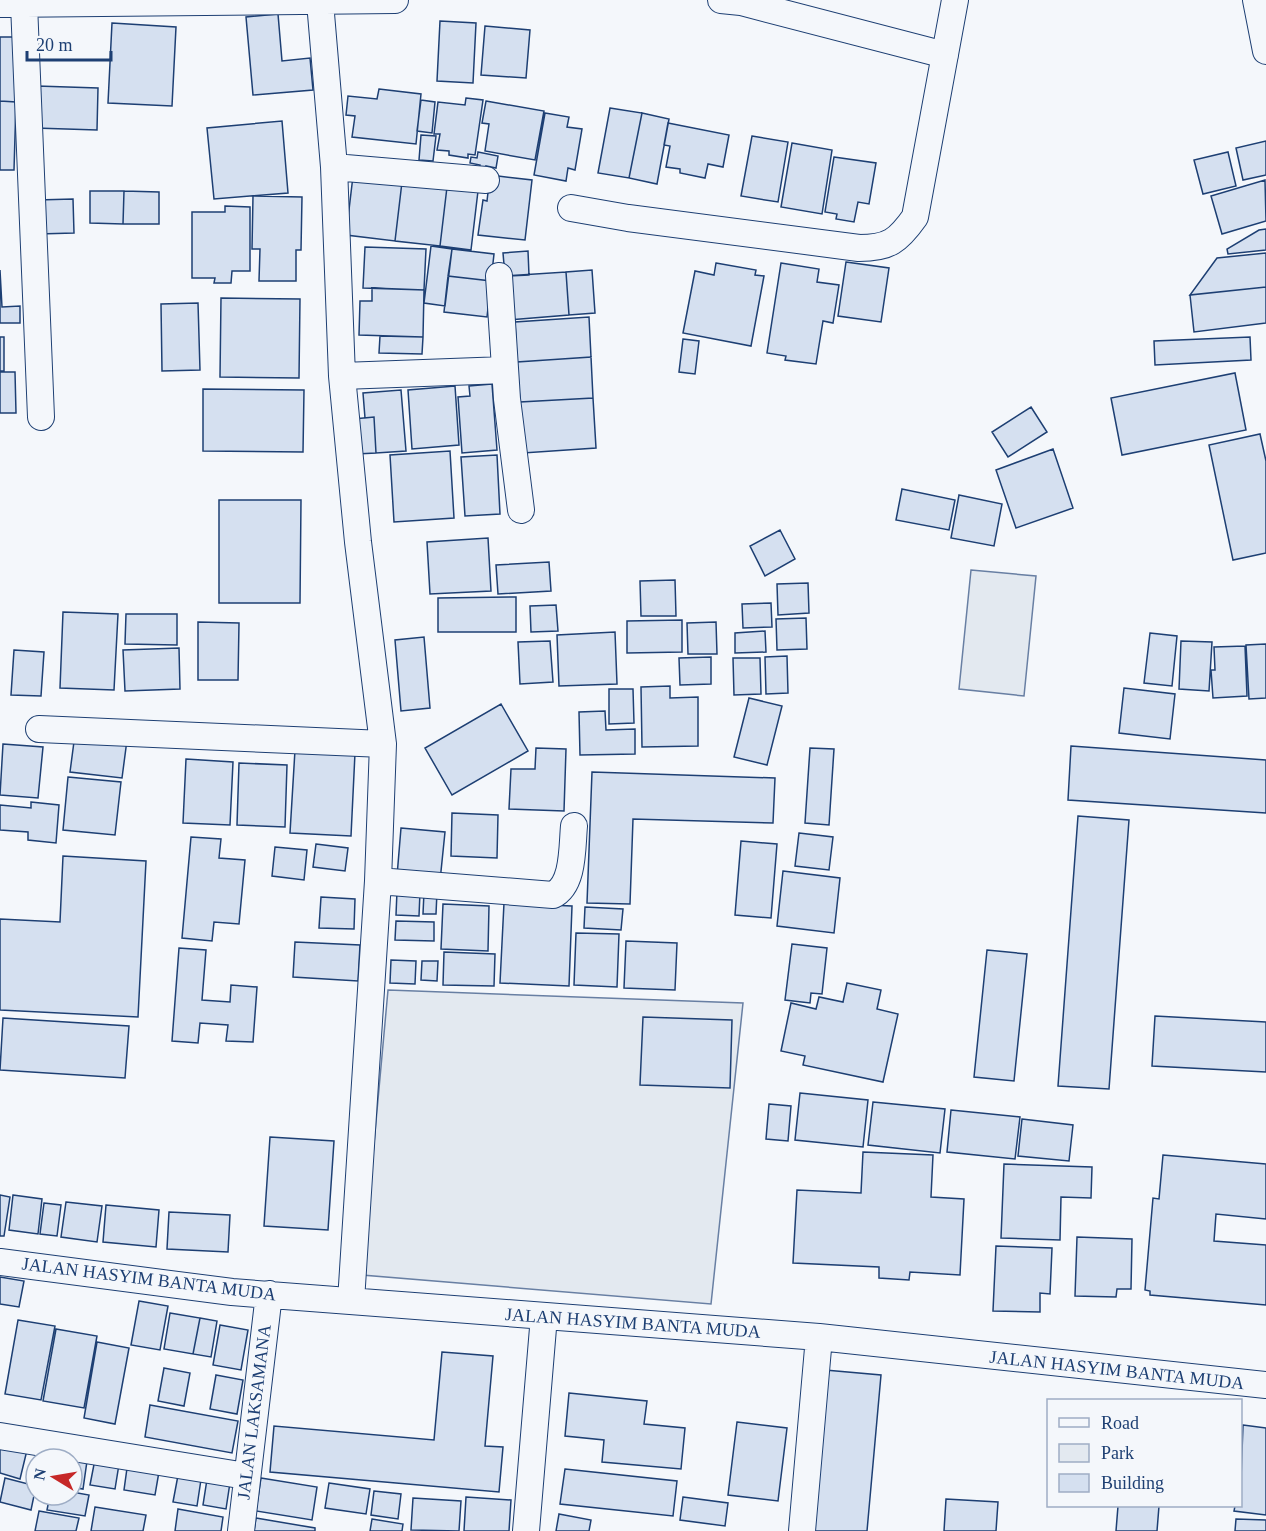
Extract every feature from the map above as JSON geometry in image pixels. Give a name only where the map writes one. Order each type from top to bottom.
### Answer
[{"type":"street","points":[[41,417],[12,4],[66,1],[395,0]]},
{"type":"street","points":[[721,0],[741,2],[945,55]]},
{"type":"street","points":[[571,208],[628,218],[859,248],[882,248],[902,235],[915,217],[955,0]]},
{"type":"street","points":[[1256,0],[1264,36]]},
{"type":"street","points":[[320,2],[334,167],[342,376],[358,542],[382,744],[378,881],[351,1301]]},
{"type":"street","points":[[334,167],[486,180]]},
{"type":"street","points":[[499,276],[505,370],[521,510]]},
{"type":"street","points":[[342,376],[505,370]]},
{"type":"street","points":[[39,729],[382,744]]},
{"type":"street","points":[[378,881],[552,895],[563,885],[571,863],[574,826]]},
{"type":"street","name":"JALAN HASYIM BANTA MUDA","points":[[0,1262],[268,1294],[819,1338],[1266,1385]]},
{"type":"street","name":"JALAN LAKSAMANA","points":[[241,1531],[268,1294]]},
{"type":"street","points":[[526,1531],[544,1316]]},
{"type":"street","points":[[802,1531],[819,1338]]},
{"type":"street","points":[[0,1436],[246,1476]]},
{"type":"green space","points":[[971,570],[1036,576],[1024,696],[959,689]]},
{"type":"green space","points":[[388,990],[743,1003],[711,1304],[362,1275]]},
{"type":"building","points":[[278,14],[282,61],[310,58],[313,90],[253,95],[246,17]]},
{"type":"building","points":[[440,21],[476,23],[473,83],[437,81]]},
{"type":"building","points":[[112,23],[176,27],[172,106],[108,103]]},
{"type":"building","points":[[485,26],[530,30],[526,78],[481,75]]},
{"type":"building","points":[[0,37],[18,37],[16,102],[0,101]]},
{"type":"building","points":[[37,86],[98,88],[97,130],[35,128]]},
{"type":"building","points":[[379,89],[421,94],[416,144],[352,137],[355,116],[346,115],[348,96],[377,99]]},
{"type":"building","points":[[466,98],[483,100],[475,155],[468,154],[468,158],[449,155],[449,151],[437,150],[440,134],[434,134],[438,102],[465,105]]},
{"type":"building","points":[[421,100],[435,102],[432,133],[417,131]]},
{"type":"building","points":[[0,101],[16,102],[14,170],[0,170]]},
{"type":"building","points":[[486,101],[544,111],[535,160],[485,151],[489,124],[482,123]]},
{"type":"building","points":[[610,108],[642,113],[629,178],[598,173]]},
{"type":"building","points":[[545,113],[569,117],[567,127],[582,129],[575,170],[568,168],[566,181],[534,175]]},
{"type":"building","points":[[642,113],[669,119],[657,184],[629,178]]},
{"type":"building","points":[[282,121],[288,193],[214,199],[207,128]]},
{"type":"building","points":[[668,123],[729,135],[723,167],[708,164],[705,178],[680,173],[680,169],[666,167],[670,146],[664,145]]},
{"type":"building","points":[[421,135],[436,136],[433,161],[419,160]]},
{"type":"building","points":[[752,136],[788,142],[778,202],[741,196]]},
{"type":"building","points":[[1266,141],[1266,175],[1243,180],[1236,148]]},
{"type":"building","points":[[792,143],[832,150],[822,214],[781,207]]},
{"type":"building","points":[[478,152],[498,156],[496,168],[486,166],[486,170],[479,169],[480,165],[470,163],[471,157],[477,158]]},
{"type":"building","points":[[1228,152],[1236,186],[1203,194],[1194,160]]},
{"type":"building","points":[[834,157],[876,163],[869,204],[858,202],[854,222],[836,219],[837,214],[825,212]]},
{"type":"building","points":[[490,175],[532,180],[525,240],[478,235],[483,200],[487,201]]},
{"type":"building","points":[[353,176],[402,182],[395,241],[346,235]]},
{"type":"building","points":[[1265,180],[1266,221],[1222,234],[1211,196]]},
{"type":"building","points":[[402,182],[447,187],[440,246],[395,241]]},
{"type":"building","points":[[447,187],[478,191],[471,250],[440,246]]},
{"type":"building","points":[[90,191],[124,191],[123,224],[90,223]]},
{"type":"building","points":[[124,191],[159,192],[159,224],[123,224]]},
{"type":"building","points":[[253,196],[302,197],[301,250],[296,250],[296,281],[259,281],[260,249],[252,249]]},
{"type":"building","points":[[73,199],[74,233],[38,234],[37,200]]},
{"type":"building","points":[[225,206],[250,207],[250,271],[232,271],[231,283],[214,283],[215,278],[192,278],[192,212],[225,212]]},
{"type":"building","points":[[1266,229],[1266,250],[1228,254],[1227,249],[1259,230]]},
{"type":"building","points":[[431,246],[452,249],[445,306],[424,303]]},
{"type":"building","points":[[365,247],[426,249],[424,290],[363,288]]},
{"type":"building","points":[[452,249],[494,254],[491,281],[448,276]]},
{"type":"building","points":[[528,251],[529,275],[505,276],[503,253]]},
{"type":"building","points":[[1266,253],[1266,287],[1190,295],[1217,258]]},
{"type":"building","points":[[846,262],[889,268],[881,322],[838,316]]},
{"type":"building","points":[[716,263],[756,270],[755,275],[764,276],[751,346],[683,333],[695,271],[714,275]]},
{"type":"building","points":[[781,263],[819,269],[817,282],[839,285],[833,323],[823,321],[816,364],[785,360],[786,356],[767,353]]},
{"type":"building","points":[[0,270],[2,307],[20,306],[20,323],[0,323]]},
{"type":"building","points":[[592,270],[595,313],[569,315],[566,272]]},
{"type":"building","points":[[566,272],[569,315],[508,320],[505,276]]},
{"type":"building","points":[[448,276],[491,281],[487,317],[444,312]]},
{"type":"building","points":[[1266,287],[1266,323],[1194,332],[1190,295]]},
{"type":"building","points":[[372,288],[424,290],[423,337],[359,335],[360,301],[372,301]]},
{"type":"building","points":[[221,298],[300,299],[299,378],[220,377]]},
{"type":"building","points":[[198,303],[200,370],[162,371],[161,304]]},
{"type":"building","points":[[589,317],[591,357],[517,362],[515,322]]},
{"type":"building","points":[[380,336],[423,337],[422,354],[379,353]]},
{"type":"building","points":[[0,337],[4,337],[4,371],[0,371]]},
{"type":"building","points":[[1250,337],[1251,360],[1155,365],[1154,341]]},
{"type":"building","points":[[683,339],[699,341],[695,374],[679,372]]},
{"type":"building","points":[[591,357],[593,398],[520,402],[517,362]]},
{"type":"building","points":[[0,372],[15,372],[16,413],[0,413]]},
{"type":"building","points":[[1235,373],[1246,430],[1122,455],[1111,398]]},
{"type":"building","points":[[492,384],[497,450],[462,453],[458,397],[470,396],[469,386]]},
{"type":"building","points":[[455,386],[459,445],[412,449],[408,390]]},
{"type":"building","points":[[203,389],[304,390],[303,452],[203,451]]},
{"type":"building","points":[[401,390],[406,451],[376,453],[374,417],[365,418],[363,393]]},
{"type":"building","points":[[593,398],[596,448],[523,453],[520,402]]},
{"type":"building","points":[[1031,407],[1047,432],[1008,457],[992,432]]},
{"type":"building","points":[[374,417],[376,453],[356,454],[353,419]]},
{"type":"building","points":[[1260,434],[1266,461],[1266,553],[1233,560],[1209,445]]},
{"type":"building","points":[[1053,449],[1073,508],[1016,528],[996,470]]},
{"type":"building","points":[[450,451],[454,518],[394,522],[390,455]]},
{"type":"building","points":[[497,455],[500,514],[465,516],[461,457]]},
{"type":"building","points":[[902,489],[955,500],[949,530],[896,520]]},
{"type":"building","points":[[959,495],[1002,504],[994,546],[951,538]]},
{"type":"building","points":[[219,500],[301,500],[300,603],[219,603]]},
{"type":"building","points":[[780,530],[795,559],[765,576],[750,546]]},
{"type":"building","points":[[488,538],[491,591],[430,594],[427,542]]},
{"type":"building","points":[[549,562],[551,591],[498,594],[496,565]]},
{"type":"building","points":[[675,580],[676,616],[641,616],[640,581]]},
{"type":"building","points":[[808,583],[809,613],[778,615],[777,584]]},
{"type":"building","points":[[516,597],[516,632],[438,632],[438,598]]},
{"type":"building","points":[[771,603],[772,627],[743,628],[742,604]]},
{"type":"building","points":[[556,605],[558,631],[531,632],[530,606]]},
{"type":"building","points":[[63,612],[118,614],[114,690],[60,688]]},
{"type":"building","points":[[126,614],[177,614],[177,645],[125,644]]},
{"type":"building","points":[[806,618],[807,649],[777,650],[776,619]]},
{"type":"building","points":[[682,620],[682,652],[627,653],[627,621]]},
{"type":"building","points":[[198,622],[239,623],[238,680],[198,680]]},
{"type":"building","points":[[716,622],[717,654],[688,654],[687,623]]},
{"type":"building","points":[[765,631],[766,652],[735,653],[735,633]]},
{"type":"building","points":[[615,632],[617,684],[559,686],[557,635]]},
{"type":"building","points":[[1150,633],[1177,636],[1172,686],[1144,683]]},
{"type":"building","points":[[424,637],[430,708],[401,711],[395,640]]},
{"type":"building","points":[[550,641],[553,682],[520,684],[518,642]]},
{"type":"building","points":[[1181,641],[1212,642],[1209,691],[1179,689]]},
{"type":"building","points":[[1266,644],[1266,698],[1249,699],[1246,645]]},
{"type":"building","points":[[1245,646],[1247,696],[1213,698],[1211,670],[1215,670],[1214,647]]},
{"type":"building","points":[[179,648],[180,689],[125,691],[123,650]]},
{"type":"building","points":[[14,650],[44,652],[41,696],[11,695]]},
{"type":"building","points":[[787,656],[788,693],[766,694],[765,657]]},
{"type":"building","points":[[711,657],[711,684],[680,685],[679,658]]},
{"type":"building","points":[[733,658],[760,658],[761,694],[734,695]]},
{"type":"building","points":[[670,686],[670,698],[698,697],[698,746],[642,747],[641,687]]},
{"type":"building","points":[[1124,688],[1175,694],[1170,739],[1119,733]]},
{"type":"building","points":[[609,689],[633,689],[634,723],[609,724]]},
{"type":"building","points":[[749,698],[782,706],[767,765],[734,757]]},
{"type":"building","points":[[501,704],[528,751],[452,795],[425,748]]},
{"type":"building","points":[[605,711],[606,730],[635,729],[635,754],[580,755],[579,712]]},
{"type":"building","points":[[75,734],[127,740],[122,778],[70,772]]},
{"type":"building","points":[[3,744],[43,747],[38,798],[0,795]]},
{"type":"building","points":[[1071,746],[1266,760],[1266,813],[1068,800]]},
{"type":"building","points":[[536,748],[566,749],[564,811],[509,809],[511,769],[535,769]]},
{"type":"building","points":[[810,748],[834,749],[829,825],[805,823]]},
{"type":"building","points":[[295,750],[355,753],[351,836],[290,833]]},
{"type":"building","points":[[186,759],[233,762],[230,825],[183,823]]},
{"type":"building","points":[[239,763],[287,765],[285,827],[237,825]]},
{"type":"building","points":[[592,772],[775,778],[773,823],[633,819],[630,904],[587,903]]},
{"type":"building","points":[[68,777],[121,782],[115,835],[63,830]]},
{"type":"building","points":[[31,802],[59,805],[56,843],[28,840],[28,832],[0,830],[0,805],[31,808]]},
{"type":"building","points":[[452,813],[498,815],[497,858],[451,856]]},
{"type":"building","points":[[1078,816],[1129,820],[1109,1089],[1058,1086]]},
{"type":"building","points":[[401,828],[445,832],[440,881],[397,876]]},
{"type":"building","points":[[799,833],[833,837],[829,870],[795,866]]},
{"type":"building","points":[[191,837],[221,839],[219,858],[245,860],[239,924],[214,922],[212,941],[182,938]]},
{"type":"building","points":[[741,841],[777,844],[771,918],[735,915]]},
{"type":"building","points":[[316,844],[348,848],[345,871],[313,867]]},
{"type":"building","points":[[275,847],[307,850],[304,880],[272,876]]},
{"type":"building","points":[[63,856],[146,861],[138,1017],[0,1010],[0,919],[60,922]]},
{"type":"building","points":[[783,871],[840,878],[834,933],[777,926]]},
{"type":"building","points":[[397,891],[420,892],[419,916],[396,915]]},
{"type":"building","points":[[424,892],[437,892],[436,914],[423,914]]},
{"type":"building","points":[[321,897],[355,899],[354,929],[319,928]]},
{"type":"building","points":[[504,903],[572,906],[569,986],[500,983]]},
{"type":"building","points":[[443,904],[489,906],[488,951],[441,949]]},
{"type":"building","points":[[585,907],[623,909],[621,930],[584,928]]},
{"type":"building","points":[[396,921],[434,922],[434,941],[395,940]]},
{"type":"building","points":[[576,933],[619,934],[617,987],[574,985]]},
{"type":"building","points":[[626,941],[677,943],[675,990],[624,988]]},
{"type":"building","points":[[295,942],[360,945],[358,981],[293,977]]},
{"type":"building","points":[[792,944],[827,948],[822,994],[811,993],[810,1003],[785,1000]]},
{"type":"building","points":[[179,948],[206,950],[202,1000],[230,1002],[231,985],[257,987],[253,1042],[226,1041],[228,1025],[200,1023],[198,1043],[172,1041]]},
{"type":"building","points":[[987,950],[1027,954],[1014,1081],[974,1077]]},
{"type":"building","points":[[444,952],[495,954],[494,986],[443,985]]},
{"type":"building","points":[[391,960],[416,961],[415,984],[390,983]]},
{"type":"building","points":[[422,961],[438,961],[437,981],[421,980]]},
{"type":"building","points":[[847,983],[881,990],[877,1009],[898,1014],[883,1082],[803,1065],[805,1056],[781,1051],[791,1003],[816,1009],[819,997],[843,1002]]},
{"type":"building","points":[[1155,1016],[1266,1022],[1266,1072],[1152,1066]]},
{"type":"building","points":[[643,1017],[732,1020],[730,1088],[640,1085]]},
{"type":"building","points":[[3,1018],[129,1026],[125,1078],[0,1070]]},
{"type":"building","points":[[800,1093],[868,1100],[863,1147],[795,1140]]},
{"type":"building","points":[[873,1102],[945,1109],[940,1153],[868,1145]]},
{"type":"building","points":[[769,1104],[791,1106],[788,1141],[766,1139]]},
{"type":"building","points":[[951,1110],[1020,1117],[1015,1159],[947,1152]]},
{"type":"building","points":[[1022,1119],[1073,1125],[1069,1161],[1018,1156]]},
{"type":"building","points":[[270,1137],[334,1141],[328,1230],[264,1226]]},
{"type":"building","points":[[863,1152],[933,1155],[931,1197],[964,1199],[960,1275],[910,1272],[909,1280],[879,1278],[879,1267],[793,1263],[797,1190],[861,1193]]},
{"type":"building","points":[[1163,1155],[1266,1164],[1266,1219],[1216,1214],[1214,1241],[1266,1245],[1266,1305],[1150,1295],[1150,1291],[1145,1290],[1153,1198],[1159,1199]]},
{"type":"building","points":[[1004,1164],[1092,1167],[1091,1198],[1061,1197],[1060,1240],[1001,1238]]},
{"type":"building","points":[[0,1195],[10,1197],[4,1236],[0,1236]]},
{"type":"building","points":[[13,1195],[42,1199],[38,1234],[9,1230]]},
{"type":"building","points":[[66,1202],[102,1206],[97,1242],[61,1237]]},
{"type":"building","points":[[44,1203],[61,1205],[57,1236],[40,1234]]},
{"type":"building","points":[[106,1205],[159,1210],[156,1247],[103,1242]]},
{"type":"building","points":[[169,1212],[230,1215],[228,1252],[167,1249]]},
{"type":"building","points":[[1077,1237],[1132,1239],[1131,1289],[1117,1289],[1116,1297],[1075,1296]]},
{"type":"building","points":[[996,1246],[1052,1248],[1050,1294],[1040,1293],[1040,1312],[993,1311]]},
{"type":"building","points":[[0,1277],[24,1281],[19,1307],[0,1304]]},
{"type":"building","points":[[139,1301],[168,1306],[160,1350],[131,1345]]},
{"type":"building","points":[[170,1313],[200,1318],[193,1354],[164,1349]]},
{"type":"building","points":[[200,1318],[217,1321],[211,1357],[193,1354]]},
{"type":"building","points":[[18,1320],[55,1326],[41,1400],[5,1394]]},
{"type":"building","points":[[220,1325],[248,1330],[241,1370],[213,1365]]},
{"type":"building","points":[[56,1329],[97,1336],[84,1408],[43,1401]]},
{"type":"building","points":[[97,1342],[129,1348],[115,1424],[84,1418]]},
{"type":"building","points":[[442,1352],[493,1356],[485,1446],[503,1447],[499,1492],[270,1472],[274,1426],[434,1440]]},
{"type":"building","points":[[164,1368],[190,1373],[184,1406],[158,1401]]},
{"type":"building","points":[[825,1370],[881,1375],[867,1531],[811,1531]]},
{"type":"building","points":[[216,1375],[243,1380],[237,1414],[210,1409]]},
{"type":"building","points":[[569,1393],[647,1401],[644,1424],[685,1428],[681,1469],[602,1462],[604,1440],[565,1436]]},
{"type":"building","points":[[150,1405],[238,1421],[232,1453],[145,1437]]},
{"type":"building","points":[[737,1422],[787,1428],[778,1501],[728,1495]]},
{"type":"building","points":[[1243,1425],[1266,1428],[1266,1515],[1234,1511],[1235,1507],[1242,1507]]},
{"type":"building","points":[[0,1438],[28,1446],[24,1447],[24,1462],[20,1479],[0,1473]]},
{"type":"building","points":[[96,1454],[120,1458],[115,1489],[90,1485]]},
{"type":"building","points":[[84,1460],[87,1461],[84,1482]]},
{"type":"building","points":[[128,1461],[160,1466],[155,1495],[124,1490]]},
{"type":"building","points":[[565,1469],[677,1481],[673,1516],[560,1504]]},
{"type":"building","points":[[179,1470],[202,1473],[197,1506],[173,1502]]},
{"type":"building","points":[[208,1473],[231,1476],[226,1509],[203,1505]]},
{"type":"building","points":[[5,1478],[24,1483],[24,1507],[32,1507],[31,1510],[0,1502]]},
{"type":"building","points":[[261,1478],[317,1487],[312,1520],[256,1511]]},
{"type":"building","points":[[329,1483],[370,1489],[366,1514],[325,1508]]},
{"type":"building","points":[[374,1491],[401,1494],[398,1519],[371,1515]]},
{"type":"building","points":[[84,1494],[89,1495],[85,1516],[47,1510],[48,1507],[84,1507]]},
{"type":"building","points":[[466,1497],[511,1500],[509,1531],[464,1531]]},
{"type":"building","points":[[683,1497],[728,1503],[725,1526],[680,1520]]},
{"type":"building","points":[[413,1498],[461,1501],[459,1531],[411,1530]]},
{"type":"building","points":[[946,1499],[998,1502],[996,1531],[944,1531]]},
{"type":"building","points":[[95,1507],[146,1515],[143,1531],[91,1531]]},
{"type":"building","points":[[1118,1507],[1159,1507],[1157,1531],[1116,1531]]},
{"type":"building","points":[[178,1509],[223,1517],[221,1531],[175,1531]]},
{"type":"building","points":[[39,1511],[79,1518],[76,1531],[35,1531]]},
{"type":"building","points":[[559,1514],[591,1520],[589,1531],[556,1531]]},
{"type":"building","points":[[256,1518],[315,1528],[315,1531],[254,1531]]},
{"type":"building","points":[[372,1519],[403,1524],[402,1531],[370,1531]]},
{"type":"building","points":[[1236,1519],[1266,1520],[1266,1531],[1235,1531]]}]
